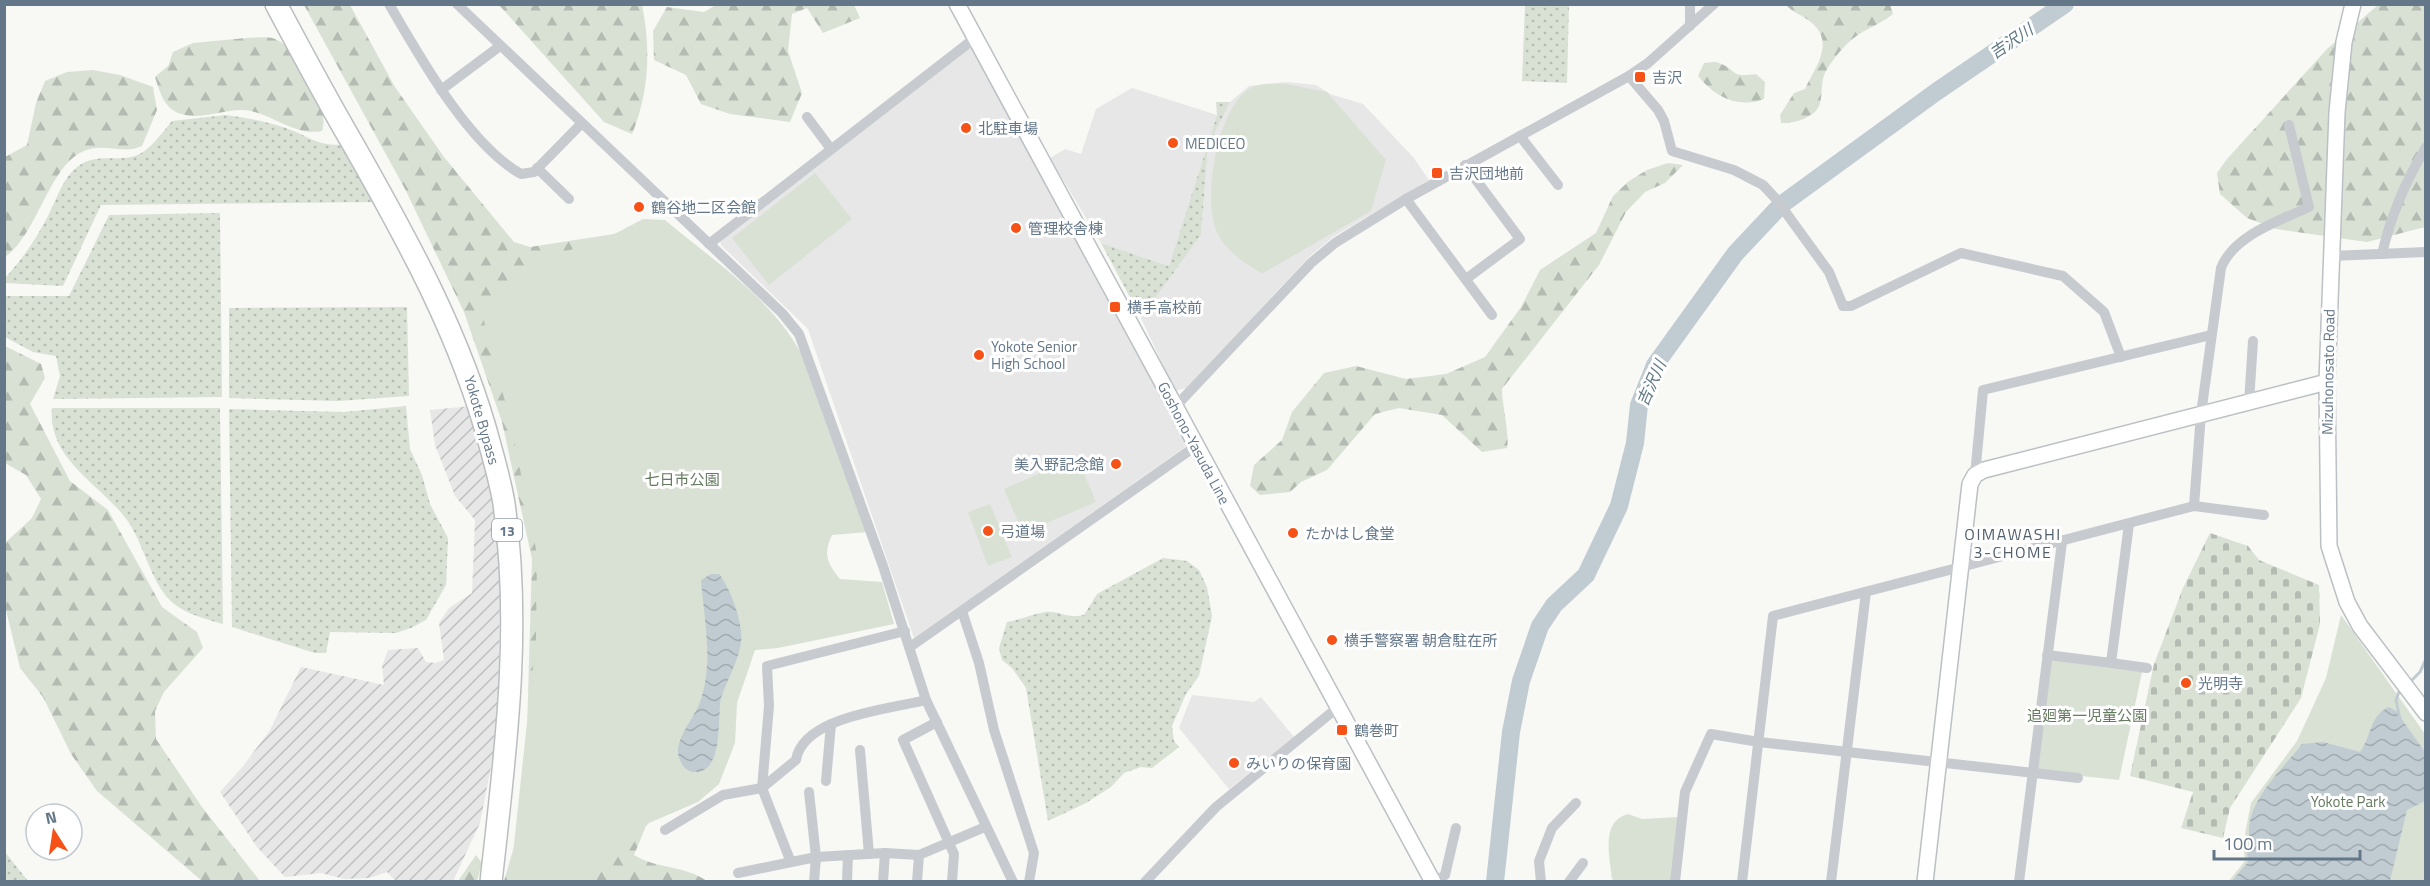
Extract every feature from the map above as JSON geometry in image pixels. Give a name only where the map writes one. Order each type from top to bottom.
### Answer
[{"type":"highway","name":"Yokote Bypass","points":[[276,4],[415,255],[459,347],[477,398],[504,502],[512,616],[508,724],[491,882]]},
{"type":"street","points":[[389,4],[441,90],[502,164],[521,174],[537,168],[581,124]]},
{"type":"street","points":[[457,4],[782,313],[799,334],[905,631],[926,700],[1013,882]]},
{"type":"street","name":"Goshono-Yasuda Line","points":[[957,4],[1337,708],[1434,882]]},
{"type":"street","points":[[1690,4],[1690,26]]},
{"type":"street","points":[[1175,407],[1311,263],[1335,243],[1465,165],[1629,76],[1714,4]]},
{"type":"street","name":"Mizuhonosato Road","points":[[2353,4],[2344,42],[2337,112],[2327,382],[2329,546],[2347,602],[2360,626],[2426,713]]},
{"type":"street","points":[[709,244],[975,38]]},
{"type":"street","points":[[441,90],[500,46]]},
{"type":"street","points":[[1629,76],[1661,116],[1672,151],[1747,176],[1763,185],[1786,212],[1829,272],[1843,306],[1851,306],[1961,253],[2062,276],[2104,312],[2121,357]]},
{"type":"street","points":[[807,117],[831,148]]},
{"type":"street","points":[[2194,506],[2201,414],[2221,268],[2225,258],[2261,230],[2308,207],[2289,125]]},
{"type":"street","points":[[1520,136],[1558,185]]},
{"type":"street","points":[[2382,254],[2389,222],[2407,179],[2426,147]]},
{"type":"street","points":[[1465,165],[1520,239],[1466,279]]},
{"type":"street","points":[[537,168],[569,199]]},
{"type":"street","points":[[1406,199],[1492,315]]},
{"type":"street","points":[[2332,256],[2426,252]]},
{"type":"street","points":[[1976,475],[1983,390],[2211,335]]},
{"type":"street","points":[[2249,402],[2253,341]]},
{"type":"street","points":[[1925,882],[1970,484],[1976,475],[1984,470],[2327,382]]},
{"type":"street","points":[[909,647],[1196,447]]},
{"type":"street","points":[[1742,882],[1773,616],[2194,506],[2264,515]]},
{"type":"street","points":[[2111,663],[2128,524]]},
{"type":"street","points":[[2019,882],[2062,542]]},
{"type":"street","points":[[1832,882],[1866,592]]},
{"type":"street","points":[[962,610],[979,663],[994,730],[1034,853],[1029,882]]},
{"type":"street","points":[[790,860],[762,788],[769,706],[767,666],[905,631]]},
{"type":"street","points":[[2047,655],[2147,668]]},
{"type":"street","points":[[665,830],[723,795],[762,788],[796,760],[797,749],[821,728],[843,718],[926,700]]},
{"type":"street","points":[[1145,882],[1216,807],[1337,708]]},
{"type":"street","points":[[937,722],[903,740],[954,854],[952,882]]},
{"type":"street","points":[[826,781],[831,724]]},
{"type":"street","points":[[1675,882],[1685,792],[1711,734],[1759,742],[2078,778]]},
{"type":"street","points":[[860,750],[869,854]]},
{"type":"street","points":[[809,792],[816,857],[814,882]]},
{"type":"street","points":[[1541,882],[1539,861],[1552,828],[1576,803]]},
{"type":"street","points":[[738,873],[790,860],[816,857],[885,853],[919,855],[985,827]]},
{"type":"street","points":[[1434,882],[1445,875],[1456,828]]},
{"type":"street","points":[[883,882],[885,853]]},
{"type":"street","points":[[847,882],[849,855]]},
{"type":"street","points":[[917,882],[919,855]]},
{"type":"street","points":[[1569,882],[1583,863]]},
{"type":"shaded area","name":"Yokote Senior High School","points":[[971,46],[1188,445],[914,638],[808,329],[721,245],[720,241]]},
{"type":"shaded area","points":[[1286,82],[1316,85],[1330,94],[1363,104],[1413,157],[1429,180],[1333,237],[1310,256],[1186,388],[1175,391],[1141,318],[1201,235],[1208,147],[1230,102],[1249,86]]},
{"type":"shaded area","points":[[1132,88],[1217,115],[1169,266],[1101,243],[1050,158],[1065,149],[1081,154],[1096,109]]},
{"type":"shaded area","points":[[472,406],[501,520],[498,731],[480,823],[453,881],[396,881],[387,872],[369,878],[344,879],[321,873],[285,877],[257,847],[220,792],[270,730],[301,667],[384,685],[382,666],[388,650],[418,648],[426,662],[435,663],[444,660],[439,623],[449,608],[472,593],[475,520],[455,496],[435,445],[430,410]]},
{"type":"shaded area","name":"みいりの保育園","points":[[1192,695],[1254,702],[1261,697],[1294,737],[1229,789],[1179,728]]},
{"type":"green space","points":[[304,5],[350,5],[395,87],[444,157],[514,242],[530,247],[653,228],[665,780],[634,855],[652,863],[688,872],[707,881],[504,881],[520,826],[527,729],[532,559],[502,422],[464,312],[405,189]]},
{"type":"green space","points":[[499,5],[642,5],[647,38],[647,70],[642,103],[632,134],[604,122]]},
{"type":"green space","points":[[716,5],[854,5],[860,18],[823,33],[807,8],[792,14],[788,51],[802,93],[790,122],[730,114],[701,104],[686,75],[654,60],[653,31],[667,7],[704,12]]},
{"type":"green space","points":[[1525,5],[1569,5],[1567,83],[1522,81]]},
{"type":"green space","points":[[1786,5],[1890,5],[1893,14],[1857,36],[1835,57],[1824,75],[1818,108],[1810,116],[1798,121],[1781,123],[1780,115],[1794,93],[1805,89],[1823,48],[1819,32],[1813,24]]},
{"type":"green space","points":[[2378,5],[2425,5],[2425,227],[2367,242],[2276,229],[2247,218],[2220,194],[2217,173],[2227,159],[2327,49]]},
{"type":"green space","points":[[246,38],[275,39],[294,54],[303,66],[317,94],[324,121],[322,131],[303,131],[251,111],[234,110],[190,116],[175,112],[170,108],[161,94],[155,77],[168,66],[173,52],[193,43]]},
{"type":"green space","points":[[1717,62],[1737,74],[1756,74],[1765,82],[1764,99],[1745,103],[1719,95],[1698,76],[1704,63]]},
{"type":"green space","points":[[93,70],[120,75],[153,87],[157,110],[142,146],[128,149],[91,149],[72,159],[52,185],[26,233],[5,257],[5,157],[27,145],[36,103],[45,81],[67,72]]},
{"type":"green space","points":[[1286,84],[1327,92],[1386,160],[1371,211],[1263,273],[1236,256],[1219,237],[1212,215],[1212,177],[1220,136],[1236,102],[1246,91],[1255,86]]},
{"type":"green space","points":[[1216,102],[1230,102],[1208,147],[1201,235],[1141,318],[1101,243],[1169,266],[1217,115]]},
{"type":"green space","points":[[226,115],[271,123],[325,144],[346,145],[381,202],[101,205],[63,286],[5,283],[5,278],[40,231],[64,182],[77,167],[90,160],[137,155],[154,143],[172,121]]},
{"type":"green space","points":[[1668,163],[1683,165],[1665,183],[1645,192],[1626,212],[1599,265],[1502,389],[1507,448],[1482,452],[1442,415],[1399,408],[1375,414],[1327,470],[1301,482],[1290,492],[1260,495],[1250,486],[1254,465],[1282,440],[1292,412],[1324,373],[1356,366],[1406,379],[1446,374],[1485,357],[1521,307],[1540,270],[1596,233],[1613,196],[1629,181],[1647,170]]},
{"type":"green space","points":[[815,173],[852,219],[769,285],[732,238]]},
{"type":"green space","points":[[220,213],[222,397],[53,399],[60,376],[56,356],[33,352],[5,337],[5,296],[69,296],[109,215]]},
{"type":"green space","name":"七日市公園","points":[[643,219],[665,220],[724,267],[761,301],[793,339],[805,361],[868,532],[832,535],[827,553],[829,563],[840,579],[882,582],[894,624],[778,648],[755,650],[737,703],[735,743],[719,784],[698,802],[649,823],[592,881],[510,881],[536,639],[537,554],[509,415],[486,335],[483,312],[499,287],[532,262],[605,239]]},
{"type":"green space","points":[[407,307],[409,396],[338,401],[229,398],[229,308]]},
{"type":"green space","points":[[5,346],[41,364],[45,378],[30,404],[70,481],[108,510],[162,607],[197,632],[203,648],[164,692],[155,711],[156,739],[202,807],[260,881],[202,881],[97,791],[71,754],[43,697],[20,668],[5,606],[5,543],[32,518],[41,499],[26,475],[5,463]]},
{"type":"green space","points":[[406,406],[410,449],[422,475],[430,504],[448,538],[446,585],[426,620],[396,633],[330,632],[326,653],[315,653],[232,627],[229,409],[344,412]]},
{"type":"green space","points":[[52,408],[220,408],[223,624],[185,611],[166,596],[131,526],[68,459],[53,427]]},
{"type":"green space","points":[[1077,457],[1096,502],[1023,533],[1004,489]]},
{"type":"green space","name":"弓道場","points":[[990,504],[1012,557],[988,566],[968,512]]},
{"type":"green space","points":[[2210,533],[2248,546],[2259,560],[2319,585],[2320,624],[2301,698],[2230,808],[2223,838],[2181,828],[2193,792],[2130,776],[2154,664],[2183,588]]},
{"type":"green space","points":[[1163,558],[1187,561],[1199,570],[1207,587],[1212,616],[1199,676],[1186,694],[1172,726],[1174,741],[1179,747],[1152,768],[1141,767],[1124,773],[1111,787],[1086,803],[1048,821],[1026,688],[1012,668],[1002,660],[999,648],[1007,622],[1045,612],[1073,616],[1084,615],[1097,594]]},
{"type":"green space","name":"Yokote Park","points":[[2341,615],[2425,734],[2425,881],[2228,882],[2245,861],[2244,849],[2248,840],[2245,834],[2251,803],[2297,741],[2326,678]]},
{"type":"green space","name":"追廻第一児童公園","points":[[2050,660],[2142,672],[2119,780],[2035,771]]},
{"type":"green space","points":[[1628,814],[1642,819],[1678,817],[1671,881],[1616,882],[1612,879],[1609,851],[1610,832],[1613,824],[1619,818]]},
{"type":"green space","points":[[5,852],[28,881],[5,881]]},
{"type":"green space","points":[[476,855],[482,863],[477,881],[458,881]]},
{"type":"water","points":[[711,574],[719,574],[732,597],[740,626],[741,642],[721,698],[715,754],[710,764],[703,770],[693,772],[682,764],[678,746],[697,709],[704,687],[707,641],[701,580]]},
{"type":"water","name":"Yokote Park","points":[[2389,707],[2396,711],[2425,752],[2425,801],[2407,810],[2390,881],[2232,881],[2248,862],[2251,816],[2257,803],[2264,790],[2302,744],[2323,742],[2360,752],[2374,721]]},
{"type":"waterway","name":"吉沢川","points":[[1495,882],[1511,732],[1521,681],[1540,626],[1554,605],[1586,575],[1619,506],[1635,443],[1639,405],[1655,365],[1735,254],[1781,205],[1936,92],[2065,4]]},
{"type":"waterway","points":[[2412,680],[2420,672],[2426,659]]},
{"type":"waterway","points":[[2400,689],[2396,700],[2400,719]]},
{"type":"place","name":"吉沢","points":[[1640,77]]},
{"type":"place","name":"北駐車場","points":[[966,128]]},
{"type":"place","name":"MEDICEO","points":[[1173,143]]},
{"type":"place","name":"吉沢団地前","points":[[1437,173]]},
{"type":"place","name":"鶴谷地二区会館","points":[[639,207]]},
{"type":"place","name":"管理校舎棟","points":[[1016,228]]},
{"type":"place","name":"横手高校前","points":[[1115,307]]},
{"type":"place","name":"Yokote Senior High School","points":[[979,355]]},
{"type":"place","name":"美入野記念館","points":[[1116,464]]},
{"type":"place","name":"弓道場","points":[[988,531]]},
{"type":"place","name":"たかはし食堂","points":[[1293,533]]},
{"type":"place","name":"横手警察署 朝倉駐在所","points":[[1332,640]]},
{"type":"place","name":"光明寺","points":[[2186,683]]},
{"type":"place","name":"鶴巻町","points":[[1342,730]]},
{"type":"place","name":"みいりの保育園","points":[[1234,763]]},
{"type":"district","name":"OIMAWASHI 3-CHOME","points":[[2013,543]]}]
